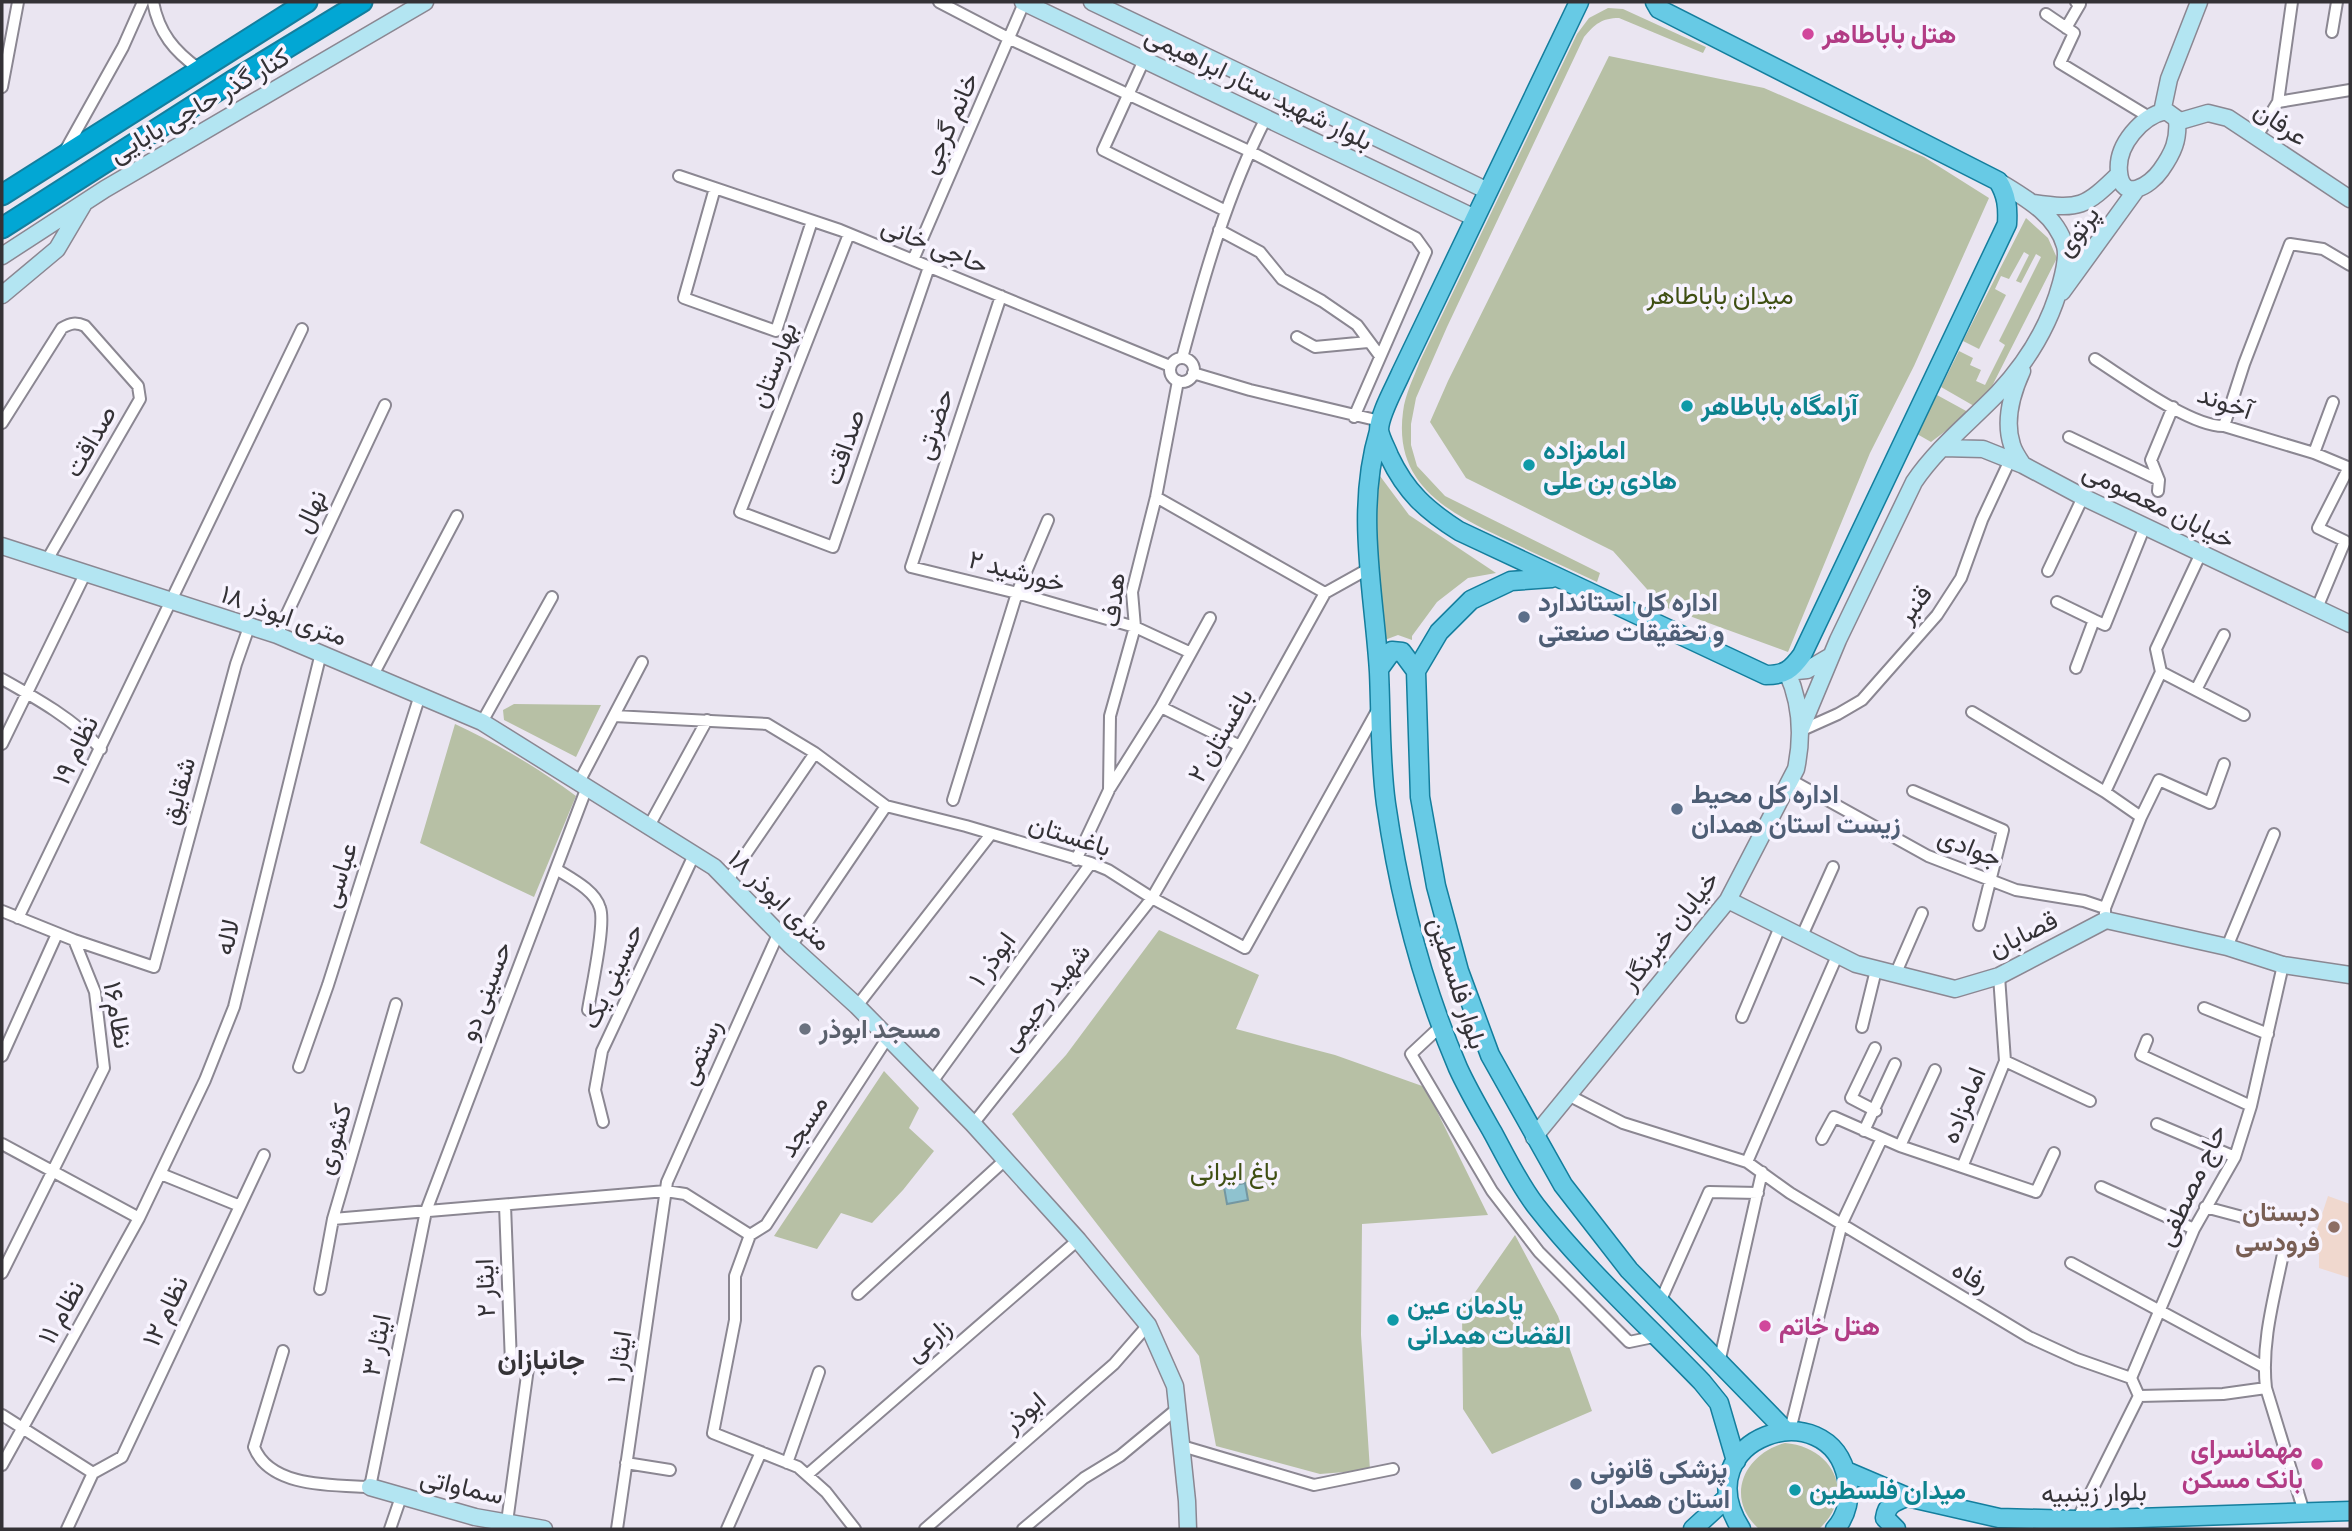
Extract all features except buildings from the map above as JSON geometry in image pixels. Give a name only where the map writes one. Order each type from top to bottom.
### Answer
[{"type":"highway","points":[[2,195],[307,2]]},
{"type":"highway","points":[[2,228],[362,2]]},
{"type":"main road","points":[[1578,3],[1401,373],[1380,426],[1397,473],[1411,494],[1433,514],[1459,531],[1766,675],[1787,672],[1807,645],[2007,224],[2008,208],[2004,190],[1998,181],[1657,5]]},
{"type":"main road","name":"بلوار فلسطین","points":[[1380,426],[1367,487],[1368,569],[1378,669],[1386,802],[1402,894],[1426,982],[1459,1069],[1534,1204],[1572,1248],[1719,1403],[1735,1461]]},
{"type":"main road","points":[[1378,669],[1391,651],[1402,652],[1416,671],[1439,632],[1471,600],[1511,581],[1556,577]]},
{"type":"main road","name":"بلوار فلسطین","points":[[1416,671],[1420,797],[1436,886],[1459,971],[1490,1055],[1563,1185],[1596,1230],[1660,1302],[1787,1430]]},
{"type":"main road","points":[[1741,1529],[1732,1516],[1728,1497],[1729,1479],[1735,1461],[1748,1446],[1763,1436],[1787,1430],[1808,1433],[1824,1442],[1837,1455],[1846,1471],[1849,1489],[1847,1508],[1835,1529]]},
{"type":"main road","name":"بلوار زینبیه","points":[[1846,1471],[1907,1497],[1999,1518],[2077,1520],[2304,1512],[2333,1520],[2350,1511]]},
{"type":"main road","points":[[1693,1529],[1728,1497]]},
{"type":"main road","points":[[1896,1529],[1885,1518],[1887,1508],[1893,1502],[1907,1497]]},
{"type":"street","points":[[2,87],[18,2]]},
{"type":"street","points":[[62,157],[123,47],[143,2]]},
{"type":"street","points":[[153,2],[165,37],[180,55],[199,69]]},
{"type":"street","name":"کنار گذر حاجی بابایی","points":[[2,256],[86,201],[425,2]]},
{"type":"street","points":[[939,2],[1010,39],[1249,151],[1416,238],[1426,252],[1354,417]]},
{"type":"street","name":"خانم گرجی","points":[[913,260],[1010,39],[1023,2]]},
{"type":"street","name":"بلوار شهید ستار ابراهیمی","points":[[1023,2],[1475,218]]},
{"type":"street","name":"بلوار شهید ستار ابراهیمی","points":[[1092,2],[1488,191]]},
{"type":"street","points":[[2066,28],[2080,4],[2076,2]]},
{"type":"street","points":[[2034,203],[2064,207],[2078,205],[2093,199],[2119,174],[2122,150],[2131,136],[2156,115],[2199,2]]},
{"type":"street","points":[[2256,136],[2278,102],[2292,2]]},
{"type":"street","points":[[2332,32],[2337,2]]},
{"type":"street","points":[[2046,14],[2074,33],[2060,63],[2156,115],[2171,113],[2177,122]]},
{"type":"street","points":[[1144,60],[1103,150],[1226,211]]},
{"type":"street","points":[[2278,102],[2350,90]]},
{"type":"street","name":"عرفان","points":[[2177,122],[2208,113],[2228,118],[2350,199]]},
{"type":"street","points":[[1182,358],[1219,230],[1249,151],[1266,118]]},
{"type":"street","name":"پرتوی","points":[[2057,300],[2136,190],[2156,177],[2172,154],[2178,135],[2177,122]]},
{"type":"street","points":[[1431,197],[1440,197],[1446,193],[1451,182],[1447,172]]},
{"type":"street","name":"پرتوی","points":[[2119,174],[2125,186],[2136,190]]},
{"type":"street","name":"حاجی خانی","points":[[679,176],[849,234],[1170,366]]},
{"type":"street","points":[[1998,181],[2034,203],[2052,222],[2066,248],[2065,271],[2057,300],[2016,384],[2009,414],[2011,444],[2016,463]]},
{"type":"street","points":[[715,188],[684,299],[776,331],[812,221]]},
{"type":"street","points":[[2,295],[57,249],[86,201]]},
{"type":"street","points":[[1219,230],[1260,252],[1282,279],[1322,301],[1357,325],[1380,356]]},
{"type":"street","name":"بهارستان","points":[[740,512],[849,234]]},
{"type":"street","points":[[2224,426],[2244,364],[2290,244],[2323,249],[2350,265]]},
{"type":"street","name":"صداقت","points":[[740,512],[833,547],[929,267]]},
{"type":"street","name":"حضرتی","points":[[911,568],[1000,296]]},
{"type":"street","name":"صداقت","points":[[2,423],[62,328],[70,324],[85,326],[138,386],[140,400],[47,559]]},
{"type":"street","name":"نظام ۱۹","points":[[18,918],[302,329]]},
{"type":"street","points":[[1297,337],[1315,347],[1368,342]]},
{"type":"street","name":"خیابان خبرنگار","points":[[1800,730],[1831,656],[1914,482],[1927,463],[2000,391],[2030,354]]},
{"type":"street","points":[[1182,358],[1191,363],[1193,373],[1189,379],[1178,381],[1170,372],[1170,366],[1182,358]]},
{"type":"street","name":"آخوند","points":[[2095,359],[2173,407],[2212,426],[2224,426],[2314,453],[2350,467]]},
{"type":"street","points":[[1193,373],[1380,426]]},
{"type":"street","name":"هدف","points":[[1076,860],[1109,790],[1110,716],[1135,627],[1132,592],[1156,497],[1178,381]]},
{"type":"street","points":[[2314,453],[2333,402]]},
{"type":"street","name":"نهال","points":[[277,635],[385,405]]},
{"type":"street","points":[[2069,437],[2159,486],[2151,460],[2173,407]]},
{"type":"street","name":"خیابان معصومی","points":[[1942,448],[1983,449],[2016,463],[2350,624]]},
{"type":"street","name":"قنبر","points":[[1800,730],[1838,714],[1862,700],[1937,615],[1961,578],[1982,520],[2016,463]]},
{"type":"street","points":[[2317,608],[2345,541],[2319,528],[2350,467]]},
{"type":"street","points":[[1156,497],[1325,593],[1368,569]]},
{"type":"street","points":[[2048,571],[2083,497]]},
{"type":"street","points":[[373,675],[457,516]]},
{"type":"street","points":[[953,800],[1017,593],[1048,520]]},
{"type":"street","points":[[2057,602],[2105,625],[2145,526]]},
{"type":"street","name":"۱۸ متری ابوذر","points":[[2,546],[277,635],[482,722],[714,867],[973,1124],[1078,1240],[1148,1325],[1175,1386],[1188,1529]]},
{"type":"street","points":[[2105,792],[2161,672],[2156,649],[2201,553]]},
{"type":"street","name":"خورشید ۲","points":[[911,568],[1017,593],[1135,627],[1189,652]]},
{"type":"street","points":[[2,744],[86,572]]},
{"type":"street","name":"باغستان ۲","points":[[1152,898],[1325,593]]},
{"type":"street","points":[[482,722],[552,597]]},
{"type":"street","points":[[1109,790],[1161,707],[1210,618]]},
{"type":"street","points":[[2076,668],[2094,620]]},
{"type":"street","name":"شقایق","points":[[74,940],[154,967],[236,664],[250,627]]},
{"type":"street","points":[[2196,690],[2224,635]]},
{"type":"street","name":"لاله","points":[[139,1218],[205,1080],[234,1007],[321,653]]},
{"type":"street","points":[[1787,672],[1807,670],[1831,656]]},
{"type":"street","name":"حسینی دو","points":[[426,1211],[556,869],[583,785],[642,662]]},
{"type":"street","name":"خیابان خبرنگار","points":[[1534,1137],[1728,900],[1791,780],[1801,747],[1795,690],[1787,672]]},
{"type":"street","points":[[2161,672],[2244,715]]},
{"type":"street","points":[[2,679],[89,736],[101,750]]},
{"type":"street","name":"عباسی","points":[[299,1067],[328,985],[420,695]]},
{"type":"street","name":"باغستان","points":[[614,716],[767,724],[815,753],[886,806],[1091,863],[1245,948],[1380,705]]},
{"type":"street","points":[[1161,707],[1240,747]]},
{"type":"street","points":[[1972,712],[2105,792],[2141,817]]},
{"type":"street","points":[[649,826],[707,720]]},
{"type":"street","points":[[728,880],[815,753]]},
{"type":"street","points":[[2224,764],[2210,803],[2159,780],[2141,817],[2105,914],[2283,965],[2350,975]]},
{"type":"street","name":"جوادی","points":[[1791,780],[1928,856],[2016,890],[2084,901],[2105,914]]},
{"type":"street","points":[[1913,791],[2003,830],[1979,925]]},
{"type":"street","points":[[791,946],[886,806]]},
{"type":"street","points":[[857,1006],[992,834]]},
{"type":"street","points":[[2227,947],[2274,834]]},
{"type":"street","name":"حسینی یک","points":[[603,1122],[595,1090],[602,1051],[694,855]]},
{"type":"street","name":"ابوذر ۱","points":[[932,1082],[1091,863]]},
{"type":"street","points":[[1801,938],[1833,867]]},
{"type":"street","points":[[556,869],[585,887],[600,908],[599,944],[588,1010]]},
{"type":"street","name":"شهید رحیمی","points":[[973,1124],[1152,898]]},
{"type":"street","name":"قصابان","points":[[1728,900],[1837,956],[1877,970],[1955,989],[1999,976],[2105,914]]},
{"type":"street","points":[[2,911],[74,940]]},
{"type":"street","points":[[1895,975],[1922,913]]},
{"type":"street","points":[[1742,1017],[1780,927]]},
{"type":"street","name":"رستمی","points":[[666,1191],[667,1182],[779,932]]},
{"type":"street","points":[[2,1056],[57,934]]},
{"type":"street","name":"نظام۱۶","points":[[2,1273],[104,1068],[95,992],[74,940]]},
{"type":"street","points":[[1747,1162],[1837,956]]},
{"type":"street","name":"حاج مصطفی","points":[[2131,1378],[2194,1229],[2235,1157],[2252,1106],[2283,965]]},
{"type":"street","points":[[1862,1027],[1877,970]]},
{"type":"street","name":"امامزاده","points":[[1822,1139],[1834,1117],[1900,1146],[1963,1165],[2005,1061],[1999,976]]},
{"type":"street","name":"کشوری","points":[[320,1289],[333,1219],[396,1004]]},
{"type":"street","points":[[2203,1008],[2267,1034]]},
{"type":"street","points":[[1442,1025],[1411,1054],[1492,1191],[1539,1252],[1629,1342],[1658,1336]]},
{"type":"street","name":"مسجد","points":[[750,1235],[766,1225],[888,1037]]},
{"type":"street","points":[[2147,1040],[2141,1055],[2252,1106]]},
{"type":"street","points":[[1875,1048],[1851,1098],[1875,1111]]},
{"type":"street","points":[[2005,1061],[2090,1101]]},
{"type":"street","points":[[1864,1130],[1895,1064]]},
{"type":"street","points":[[1900,1146],[1935,1070]]},
{"type":"street","name":"رفاه","points":[[1568,1096],[1623,1123],[1747,1162],[1790,1193],[2029,1337],[2077,1359],[2131,1378]]},
{"type":"street","points":[[2157,1124],[2235,1157]]},
{"type":"street","points":[[1787,1430],[1842,1223],[1882,1138]]},
{"type":"street","points":[[2,1144],[139,1218]]},
{"type":"street","points":[[1963,1165],[2036,1192],[2054,1153]]},
{"type":"street","name":"نظام ۱۲","points":[[93,1473],[122,1457],[264,1155]]},
{"type":"street","points":[[858,1294],[1005,1160]]},
{"type":"street","points":[[1719,1363],[1762,1172]]},
{"type":"street","points":[[161,1174],[240,1206]]},
{"type":"street","points":[[2101,1187],[2194,1229]]},
{"type":"street","points":[[333,1219],[666,1191],[685,1194],[750,1235],[735,1276],[731,1345],[713,1433],[798,1467],[826,1492],[855,1529]]},
{"type":"street","name":"ایثار ۱","points":[[617,1529],[666,1191]]},
{"type":"street","points":[[1660,1302],[1709,1192],[1758,1193]]},
{"type":"street","name":"ایثار ۲","points":[[505,1205],[511,1363],[528,1368],[507,1522]]},
{"type":"street","points":[[2205,1208],[2250,1219]]},
{"type":"street","name":"ایثار ۳","points":[[370,1487],[426,1211]]},
{"type":"street","name":"نظام ۱۱","points":[[2,1465],[139,1218]]},
{"type":"street","name":"زارعی","points":[[807,1475],[1078,1240]]},
{"type":"street","points":[[2283,1254],[2266,1336],[2264,1367],[2273,1418],[2304,1512]]},
{"type":"street","points":[[2071,1263],[2264,1367]]},
{"type":"street","name":"ابوذر","points":[[925,1529],[1114,1364],[1148,1325]]},
{"type":"street","points":[[283,1350],[254,1447],[259,1459],[268,1468],[313,1484],[370,1487]]},
{"type":"street","points":[[787,1462],[819,1372]]},
{"type":"street","points":[[2131,1378],[2139,1396]]},
{"type":"street","points":[[2139,1396],[2180,1396],[2266,1388]]},
{"type":"street","points":[[2077,1520],[2139,1396]]},
{"type":"street","points":[[1023,1529],[1084,1478],[1120,1456],[1178,1408]]},
{"type":"street","points":[[2,1415],[93,1473],[66,1529]]},
{"type":"street","points":[[1182,1446],[1314,1485],[1393,1469]]},
{"type":"street","points":[[727,1529],[761,1452]]},
{"type":"street","points":[[626,1462],[670,1470]]},
{"type":"street","name":"سماواتی","points":[[370,1487],[473,1523],[507,1522],[544,1529]]},
{"type":"street","points":[[390,1529],[401,1497]]},
{"type":"shaded area","name":"دبستان فرودسی","points":[[2328,1196],[2350,1204],[2350,1278],[2319,1268],[2319,1254],[2310,1251]]},
{"type":"green space","points":[[1608,8],[1623,9],[1706,47],[1703,53],[1619,18],[1599,23],[1584,37],[1447,327],[1416,398],[1411,424],[1411,445],[1417,466],[1445,496],[1600,573],[1597,582],[1488,531],[1448,508],[1417,479],[1407,460],[1402,438],[1404,405],[1420,361],[1577,34],[1589,18]]},
{"type":"green space","name":"میدان باباطاهر","points":[[1609,56],[1764,88],[1924,157],[1989,198],[1914,366],[1870,453],[1788,652],[1662,606],[1613,551],[1466,478],[1430,422]]},
{"type":"green space","points":[[2026,218],[2048,238],[2057,258],[1984,402],[1931,442],[1917,434],[1937,395],[1968,412],[1974,406],[1941,387],[1959,351],[1973,358],[1970,365],[1981,370],[1976,381],[1985,385],[2005,345],[1999,341],[2041,257],[2036,254],[2021,283],[2016,281],[2029,255],[2024,252],[2009,279],[2001,276],[1995,289],[2006,295],[1979,349],[1963,341]]},
{"type":"green space","points":[[1380,476],[1409,515],[1496,573],[1468,578],[1437,602],[1412,636],[1412,640],[1398,635],[1382,641],[1374,503]]},
{"type":"green space","points":[[514,704],[601,705],[576,757],[504,720],[503,710]]},
{"type":"green space","points":[[455,724],[517,757],[576,796],[534,897],[420,843]]},
{"type":"green space","name":"باغ ایرانی","points":[[1159,930],[1259,975],[1236,1029],[1335,1055],[1425,1087],[1488,1215],[1362,1224],[1361,1335],[1370,1470],[1320,1474],[1216,1446],[1199,1356],[1012,1114],[1066,1055]]},
{"type":"green space","points":[[884,1071],[919,1108],[909,1128],[934,1151],[872,1223],[841,1213],[817,1249],[774,1236]]},
{"type":"green space","points":[[1515,1235],[1558,1316],[1592,1411],[1492,1454],[1463,1409],[1462,1311]]},
{"type":"green space","points":[[1785,1443],[1802,1446],[1816,1453],[1834,1474],[1838,1487],[1836,1501],[1830,1515],[1819,1529],[1759,1529],[1748,1517],[1741,1491],[1744,1478],[1759,1457]]},
{"type":"water","points":[[1245,1183],[1248,1200],[1227,1204],[1224,1187]]},
{"type":"place","name":"هتل باباطاهر","points":[[1808,34]]},
{"type":"place","name":"آرامگاه باباطاهر","points":[[1687,406]]},
{"type":"place","name":"امامزاده هادی بن علی","points":[[1529,465]]},
{"type":"place","name":"اداره کل استاندارد و تحقیقات صنعتی","points":[[1524,617]]},
{"type":"place","name":"اداره کل محیط زیست استان همدان","points":[[1677,809]]},
{"type":"place","name":"مسجد ابوذر","points":[[805,1029]]},
{"type":"place","name":"دبستان فرودسی","points":[[2334,1227]]},
{"type":"place","name":"یادمان عین القضات همدانی","points":[[1393,1320]]},
{"type":"place","name":"هتل خاتم","points":[[1765,1326]]},
{"type":"place","name":"مهمانسرای بانک مسکن","points":[[2317,1464]]},
{"type":"place","name":"پزشکی قانونی استان همدان","points":[[1576,1484]]},
{"type":"place","name":"میدان فلسطین","points":[[1795,1490]]},
{"type":"district","name":"جانبازان","points":[[541,1359]]}]
